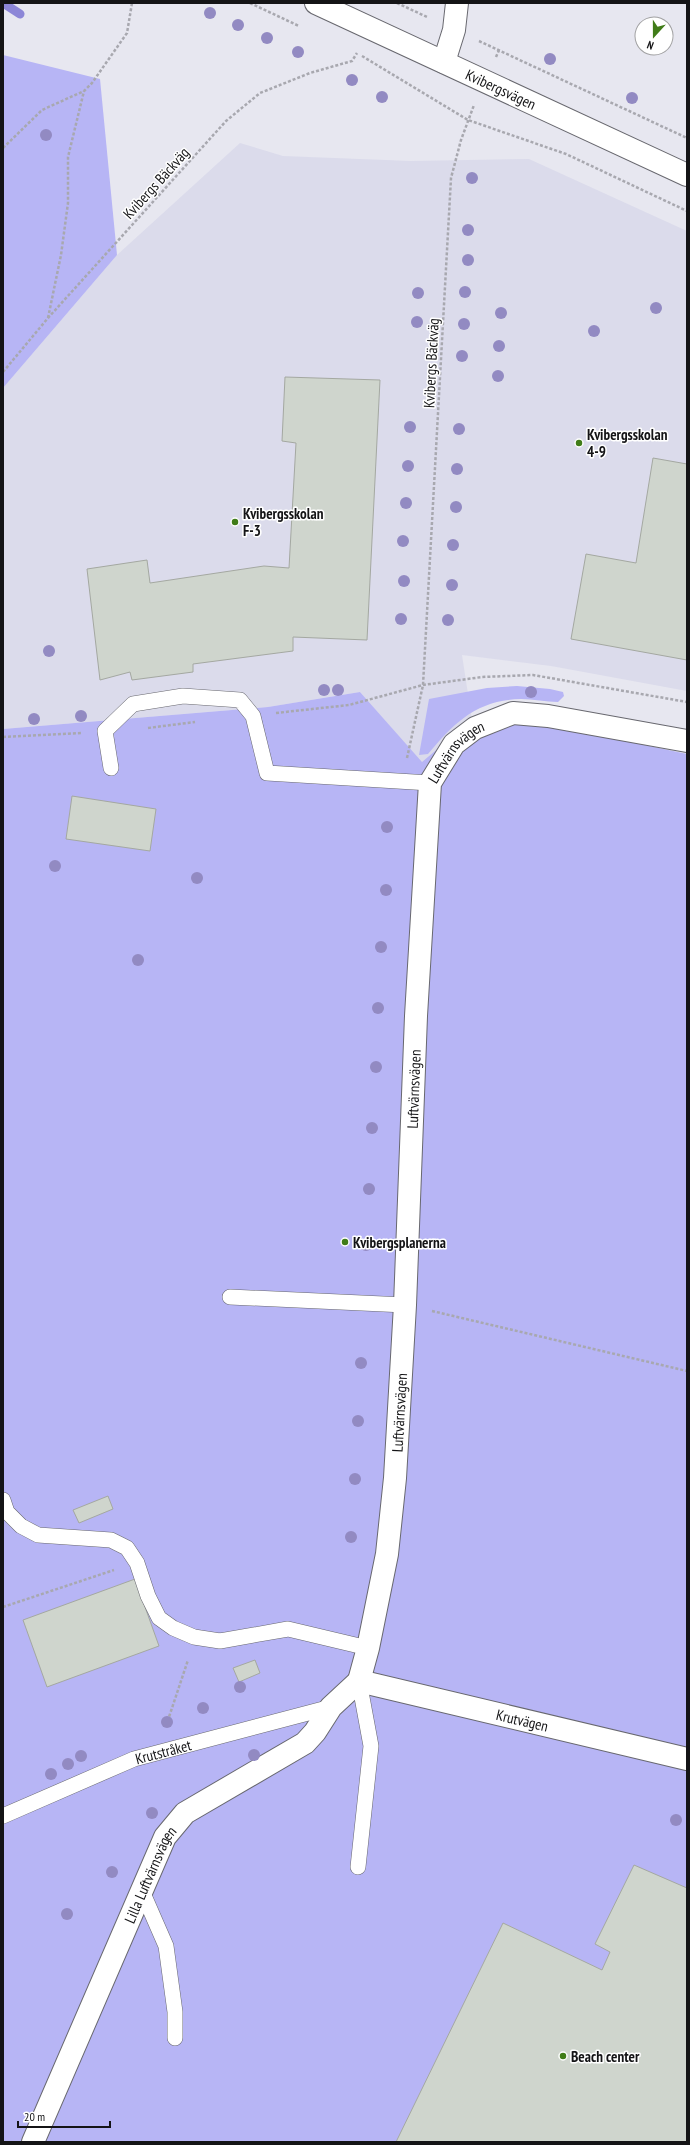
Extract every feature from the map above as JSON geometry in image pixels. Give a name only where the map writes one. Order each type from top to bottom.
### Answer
[{"type":"street","name":"Kvibergsvägen","points":[[316,3],[484,82],[687,174]]},
{"type":"street","points":[[444,62],[454,30],[457,3]]},
{"type":"street","name":"Luftvärnsvägen","points":[[359,1681],[368,1648],[387,1554],[395,1478],[405,1305],[416,1016],[430,783],[454,744],[474,728],[513,713],[548,716],[687,741]]},
{"type":"street","name":"Lilla Luftvärnsvägen","points":[[33,2142],[165,1837],[185,1813],[305,1743],[315,1732],[330,1707],[359,1681]]},
{"type":"street","name":"Krutvägen","points":[[359,1681],[687,1759]]},
{"type":"lane","points":[[111,768],[105,731],[133,704],[184,696],[240,700],[253,716],[267,773],[430,783]]},
{"type":"lane","points":[[230,1297],[405,1305]]},
{"type":"lane","points":[[3,1500],[7,1512],[21,1526],[38,1535],[111,1540],[127,1548],[137,1563],[148,1596],[159,1618],[173,1628],[194,1637],[220,1641],[288,1629],[368,1648]]},
{"type":"lane","points":[[358,1867],[371,1746],[359,1681]]},
{"type":"lane","name":"Krutstråket","points":[[3,1816],[134,1759],[330,1707]]},
{"type":"lane","points":[[142,1891],[166,1946],[175,2012],[175,2038]]},
{"type":"path","points":[[3,148],[42,110],[84,91],[104,69],[127,33],[132,3]]},
{"type":"path","points":[[250,3],[300,26]]},
{"type":"path","points":[[397,3],[687,138]]},
{"type":"path","points":[[350,50],[468,120],[566,154],[687,211]]},
{"type":"path","name":"Kvibergs Bäckväg","points":[[499,50],[468,120],[451,178],[423,685],[482,677],[533,675],[687,702]]},
{"type":"path","name":"Kvibergs Bäckväg","points":[[3,372],[48,318],[226,121],[260,93],[310,73],[352,61],[357,53]]},
{"type":"path","points":[[48,318],[61,255],[67,210],[68,157],[84,91]]},
{"type":"path","points":[[405,1305],[687,1371]]},
{"type":"path","points":[[3,1607],[137,1563]]},
{"type":"path","points":[[156,1753],[182,1683],[194,1637]]},
{"type":"shaded area","points":[[3,55],[100,79],[117,255],[3,388]]},
{"type":"shaded area","name":"Kvibergsskolan F-3","points":[[240,143],[283,156],[411,161],[529,159],[687,231],[687,691],[551,666],[462,655],[472,720],[422,763],[360,692],[268,707],[3,729],[3,388],[117,255]]},
{"type":"shaded area","points":[[517,686],[550,689],[563,692],[564,696],[558,702],[521,699],[505,700],[479,708],[448,732],[428,754],[419,755],[429,699],[487,688]]},
{"type":"shaded area","name":"Kvibergsplanerna","points":[[360,692],[422,762],[472,720],[537,722],[687,754],[687,2142],[3,2142],[3,729],[268,707]]},
{"type":"building","points":[[285,377],[380,380],[367,640],[293,637],[293,651],[193,664],[193,672],[132,680],[130,672],[100,680],[87,569],[147,560],[150,583],[264,566],[289,568],[296,443],[282,441]]},
{"type":"building","points":[[653,458],[687,464],[687,660],[571,639],[586,554],[636,563]]},
{"type":"building","points":[[72,796],[156,809],[150,851],[66,839]]},
{"type":"building","points":[[108,1496],[113,1509],[79,1523],[73,1510]]},
{"type":"building","points":[[135,1579],[159,1646],[47,1687],[23,1620]]},
{"type":"building","points":[[255,1660],[260,1673],[239,1682],[233,1668]]},
{"type":"building","name":"Beach center","points":[[634,1865],[687,1888],[687,2142],[396,2142],[503,1923],[602,1970],[610,1952],[595,1944]]},
{"type":"waterway","points":[[3,3],[20,14]]},
{"type":"place","name":"Kvibergsskolan 4-9","points":[[579,443]]},
{"type":"place","name":"Kvibergsskolan F-3","points":[[235,522]]},
{"type":"place","name":"Kvibergsplanerna","points":[[345,1242]]},
{"type":"place","name":"Beach center","points":[[563,2056]]}]
